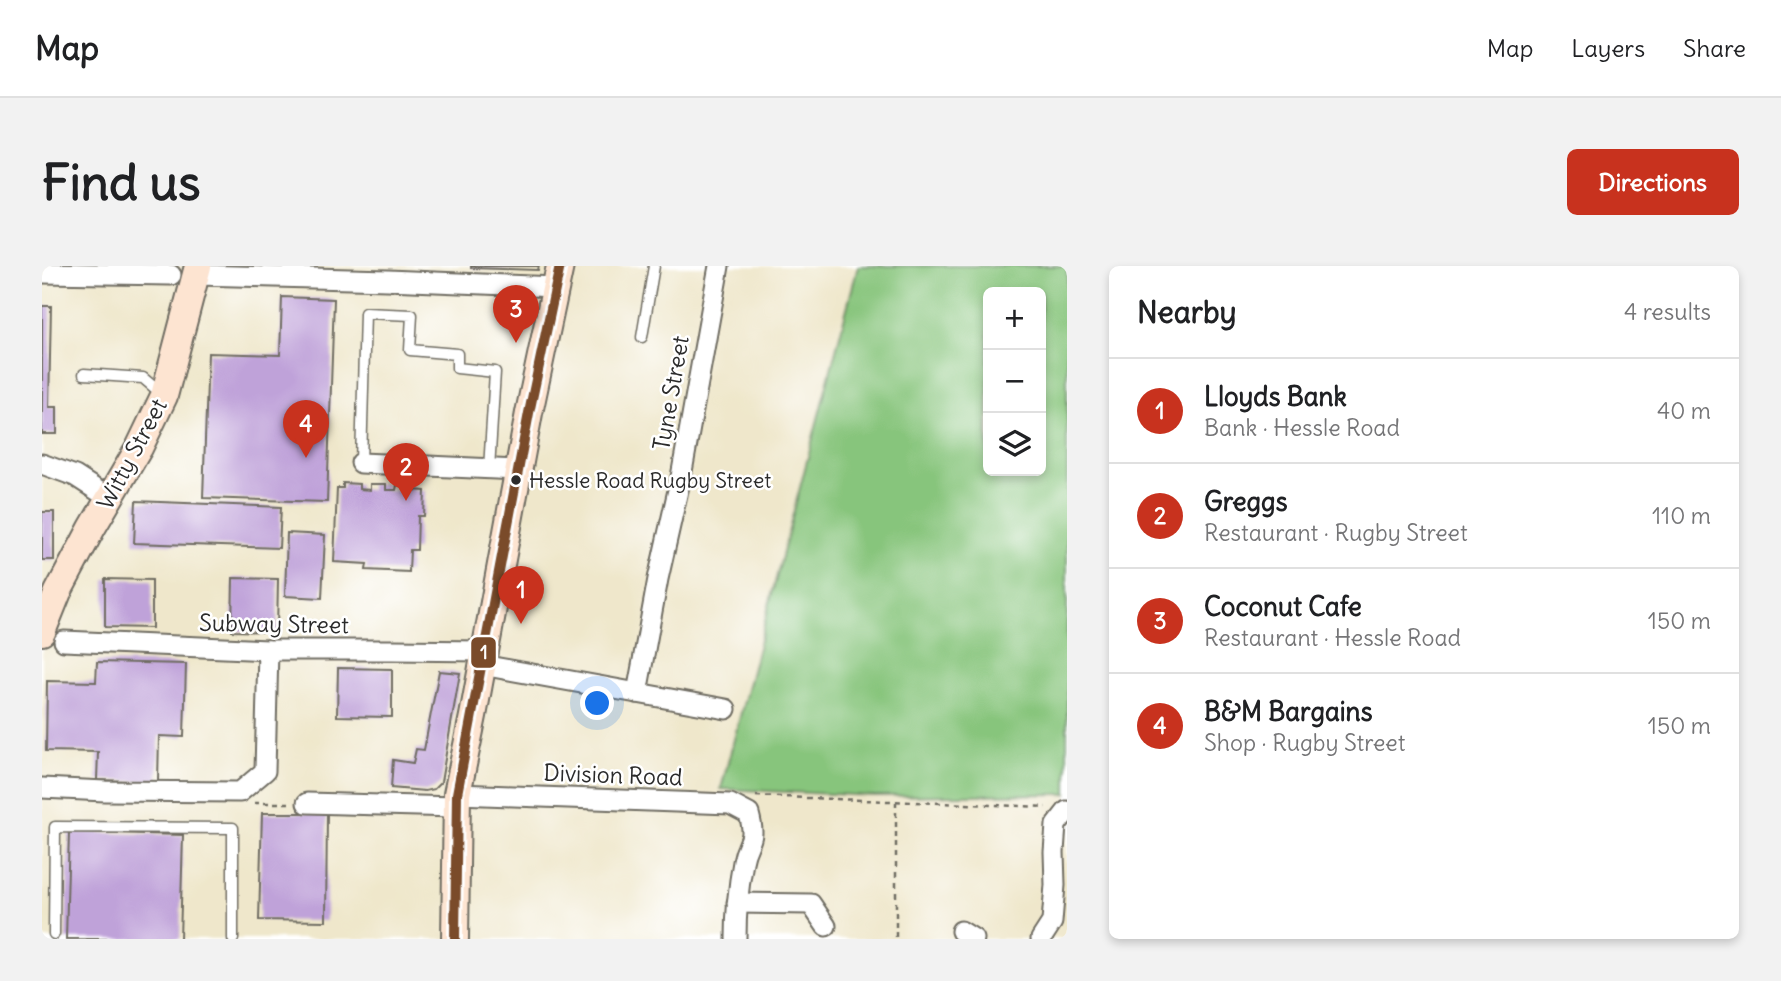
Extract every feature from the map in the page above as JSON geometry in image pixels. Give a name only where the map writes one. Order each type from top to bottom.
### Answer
[{"type":"street","name":"Tyne Street","points":[[637,692],[681,477],[719,266]]},
{"type":"street","points":[[42,273],[100,270],[352,279],[559,276],[529,413],[456,800],[455,939]]},
{"type":"street","name":"Witty Street","points":[[53,637],[58,592],[139,448],[164,396],[189,272]]},
{"type":"street","points":[[361,463],[519,470]]},
{"type":"street","points":[[42,464],[75,476],[109,498]]},
{"type":"street","name":"Subway Street","points":[[53,637],[268,650],[393,650],[483,658],[726,709]]},
{"type":"street","points":[[42,788],[240,792],[265,771],[268,650]]},
{"type":"street","name":"Division Road","points":[[307,803],[456,800],[730,804]]},
{"type":"street","points":[[730,804],[749,814],[753,829],[743,858],[737,903],[736,939]]},
{"type":"street","points":[[1041,939],[1052,922],[1061,885],[1054,852],[1060,809]]},
{"type":"street","points":[[737,903],[811,904],[826,926]]},
{"type":"lane","points":[[642,337],[654,266]]},
{"type":"lane","points":[[361,463],[365,313],[412,315],[410,350],[457,354],[457,368],[495,372],[489,469]]},
{"type":"lane","points":[[85,374],[143,378],[164,396]]},
{"type":"lane","points":[[54,933],[55,827],[233,828],[233,939]]},
{"type":"path","points":[[240,792],[243,804],[307,803]]},
{"type":"path","points":[[730,804],[745,796],[1060,809]]},
{"type":"path","points":[[895,802],[896,939]]},
{"type":"green space","points":[[858,266],[1067,266],[1067,794],[875,796],[721,789]]},
{"type":"building","points":[[471,266],[539,266],[538,270]]},
{"type":"building","points":[[282,297],[334,299],[327,502],[203,498],[208,353],[280,355]]},
{"type":"building","points":[[42,306],[51,306],[49,407],[57,407],[57,434],[42,434]]},
{"type":"building","points":[[343,483],[359,484],[359,489],[370,490],[370,484],[386,484],[386,490],[396,490],[397,485],[413,485],[413,490],[425,491],[424,516],[418,516],[417,550],[410,550],[409,572],[366,570],[367,564],[334,562],[337,488],[343,488]]},
{"type":"building","points":[[136,501],[281,507],[279,548],[134,543]]},
{"type":"building","points":[[42,512],[54,512],[54,560],[42,560]]},
{"type":"building","points":[[287,533],[325,535],[322,598],[285,596]]},
{"type":"building","points":[[233,578],[278,579],[277,632],[232,631]]},
{"type":"building","points":[[105,579],[152,580],[152,628],[105,627]]},
{"type":"building","points":[[97,662],[186,664],[184,737],[159,736],[158,782],[97,780],[98,752],[46,751],[47,681],[96,682]]},
{"type":"building","points":[[338,668],[392,669],[392,717],[337,716]]},
{"type":"building","points":[[439,671],[460,673],[441,782],[434,789],[425,791],[391,788],[393,760],[413,763],[416,749],[424,750]]},
{"type":"building","points":[[262,813],[327,813],[326,921],[259,920]]},
{"type":"building","points":[[69,832],[183,835],[180,939],[66,939]]},
{"type":"transit line","name":"1","points":[[455,939],[457,794],[529,413],[560,266]]},
{"type":"place","name":"Coconut Cafe","points":[[516,343]]},
{"type":"place","name":"B&M Bargains","points":[[306,458]]},
{"type":"place","name":"Hessle Road Rugby Street","points":[[516,480]]},
{"type":"place","name":"Greggs","points":[[406,501]]},
{"type":"place","name":"Lloyds Bank","points":[[521,624]]}]
